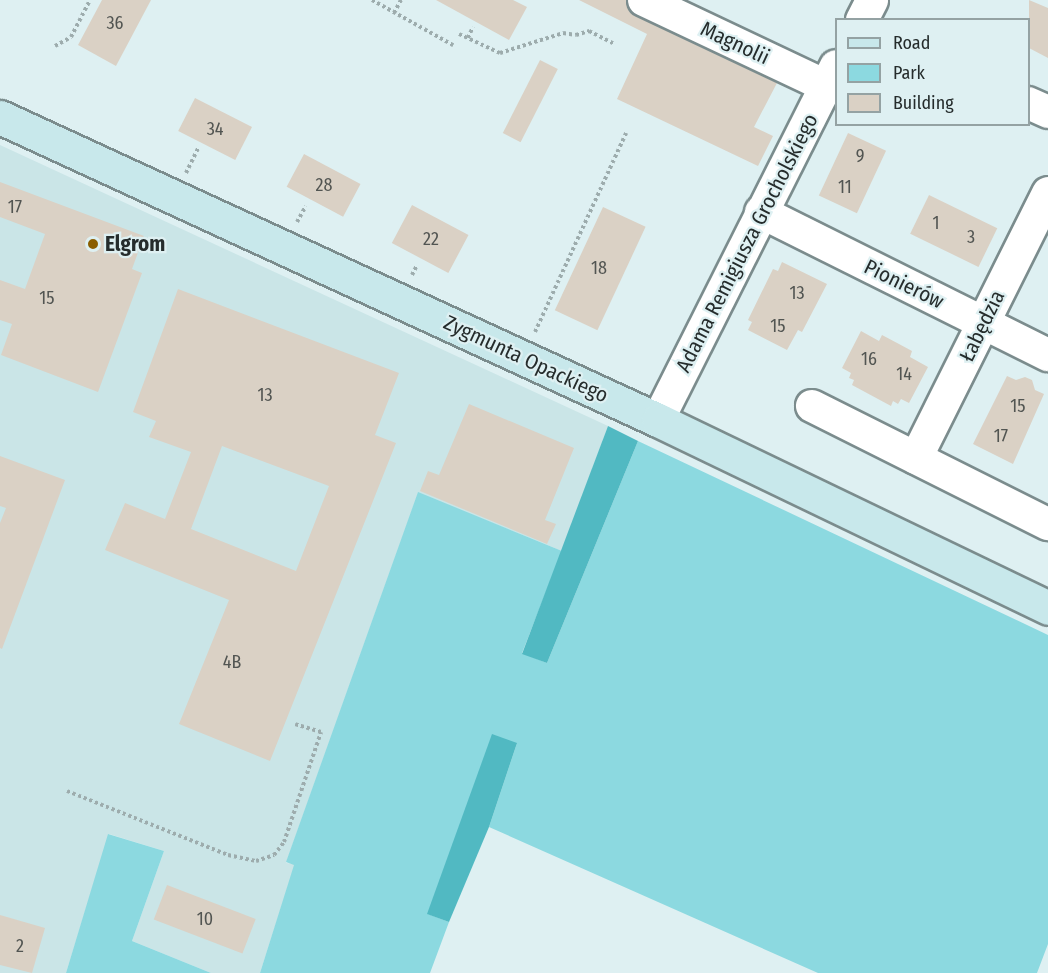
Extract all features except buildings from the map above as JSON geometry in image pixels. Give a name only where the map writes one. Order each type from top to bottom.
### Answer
[{"type":"street","name":"Magnolii","points":[[644,0],[831,76]]},
{"type":"street","points":[[863,18],[872,0]]},
{"type":"street","name":"Adama Remigiusza Grocholskiego","points":[[658,420],[831,76]]},
{"type":"street","points":[[1030,103],[1048,112]]},
{"type":"street","name":"Zygmunta Opackiego","points":[[0,117],[658,420],[1048,608]]},
{"type":"street","name":"Łabędzia","points":[[916,458],[1048,193]]},
{"type":"street","name":"Pionierów","points":[[761,212],[1048,355]]},
{"type":"street","points":[[812,406],[1048,524]]},
{"type":"path","points":[[56,45],[71,37],[90,0]]},
{"type":"path","points":[[372,0],[453,45]]},
{"type":"path","points":[[394,13],[402,0]]},
{"type":"path","points":[[468,38],[474,27]]},
{"type":"path","points":[[459,34],[500,53],[563,33],[576,34],[588,31],[613,43]]},
{"type":"path","points":[[533,336],[626,133]]},
{"type":"path","points":[[185,176],[198,148]]},
{"type":"path","points":[[67,791],[228,855],[256,861],[274,855],[284,842],[321,732],[295,724]]},
{"type":"shaded area","points":[[0,145],[608,426],[562,551],[418,493],[286,863],[295,864],[260,973],[211,973],[132,941],[164,851],[109,834],[66,973],[0,973]]},
{"type":"shaded area","points":[[608,426],[638,441],[547,663],[522,654]]},
{"type":"shaded area","points":[[492,734],[517,743],[489,827],[449,922],[427,914]]},
{"type":"green space","points":[[638,441],[1048,635],[1048,944],[1037,973],[818,973],[489,827],[517,743],[428,914],[449,922],[430,973],[260,973],[294,865],[286,862],[418,492],[562,551],[522,653],[547,663]]},
{"type":"green space","points":[[108,834],[164,851],[132,941],[211,973],[66,973]]},
{"type":"place","name":"Elgrom","points":[[93,244]]}]
